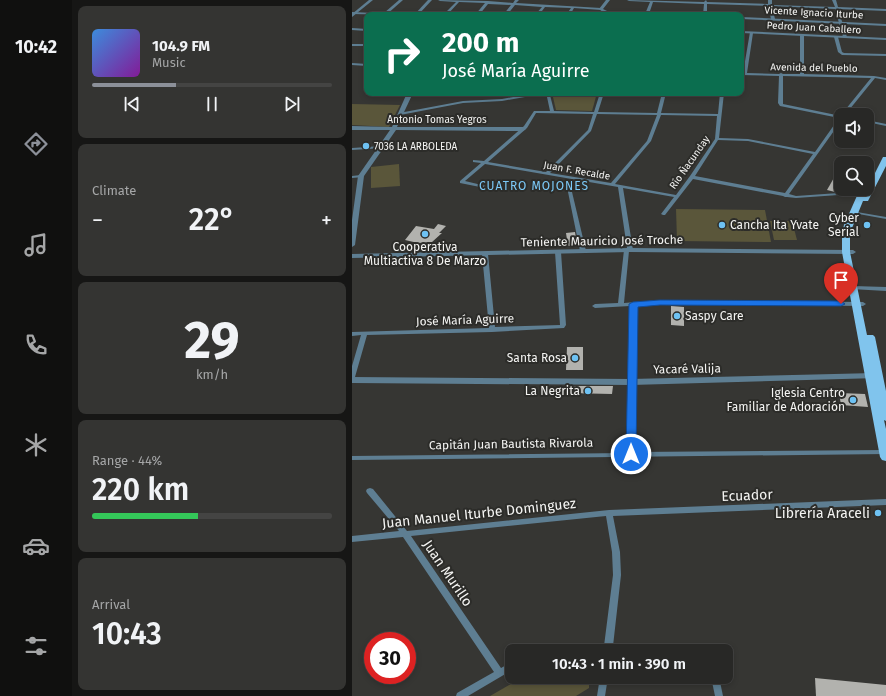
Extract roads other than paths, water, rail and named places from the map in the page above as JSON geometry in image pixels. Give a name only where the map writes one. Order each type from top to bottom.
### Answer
[{"type":"main road","points":[[874,176],[884,160],[886,150]]},
{"type":"main road","points":[[863,196],[846,233],[856,288],[878,376],[886,453]]},
{"type":"street","points":[[353,14],[371,0]]},
{"type":"street","points":[[387,12],[401,0]]},
{"type":"street","points":[[419,12],[430,0]]},
{"type":"street","points":[[440,0],[573,7],[604,12],[608,0]]},
{"type":"street","points":[[507,12],[517,0]]},
{"type":"street","points":[[629,0],[706,2],[770,7],[886,10]]},
{"type":"street","points":[[770,0],[772,19]]},
{"type":"street","points":[[834,0],[845,38]]},
{"type":"street","points":[[449,12],[459,1]]},
{"type":"street","points":[[648,12],[652,1]]},
{"type":"street","points":[[480,12],[488,2]]},
{"type":"street","points":[[705,12],[706,2]]},
{"type":"street","points":[[539,12],[544,6]]},
{"type":"street","points":[[570,12],[573,7]]},
{"type":"street","points":[[353,14],[364,14]]},
{"type":"street","name":"Vicente Ignacio Iturbe","points":[[744,18],[886,25]]},
{"type":"street","points":[[352,29],[364,30]]},
{"type":"street","name":"Pedro Juan Caballero","points":[[744,32],[886,39]]},
{"type":"street","points":[[744,68],[750,33]]},
{"type":"street","points":[[802,35],[802,75]]},
{"type":"street","points":[[836,37],[840,52],[844,54],[886,55]]},
{"type":"street","points":[[352,45],[364,45]]},
{"type":"street","points":[[352,64],[364,64]]},
{"type":"street","name":"Avenida del Pueblo","points":[[744,74],[874,77],[886,79]]},
{"type":"street","points":[[781,74],[781,105],[834,116]]},
{"type":"street","points":[[850,108],[874,77]]},
{"type":"street","points":[[352,245],[362,176],[393,128],[409,96]]},
{"type":"street","points":[[400,114],[470,101],[502,100],[524,96]]},
{"type":"street","points":[[548,96],[550,97],[552,112]]},
{"type":"street","points":[[547,174],[590,130],[601,96]]},
{"type":"street","points":[[612,185],[649,141],[660,114],[663,96]]},
{"type":"street","name":"Río Ñacunday","points":[[663,214],[692,177],[717,139],[722,96]]},
{"type":"street","points":[[488,188],[462,183],[523,129],[528,124],[535,112],[720,115]]},
{"type":"street","points":[[874,122],[886,125]]},
{"type":"street","name":"Antonio Tomas Yegros","points":[[352,127],[523,129]]},
{"type":"street","points":[[785,196],[834,127]]},
{"type":"street","points":[[717,139],[748,140],[815,153]]},
{"type":"street","points":[[352,149],[382,146]]},
{"type":"street","name":"Juan F. Recalde","points":[[475,161],[676,196]]},
{"type":"street","points":[[352,177],[362,176]]},
{"type":"street","points":[[692,177],[785,196],[802,197],[834,193]]},
{"type":"street","points":[[620,186],[628,250],[621,305]]},
{"type":"street","points":[[570,192],[582,251]]},
{"type":"street","points":[[856,213],[886,218]]},
{"type":"street","name":"Teniente Mauricio José Troche","points":[[352,256],[628,250],[849,252]]},
{"type":"street","name":"José María Aguirre","points":[[352,334],[558,328],[563,325],[558,252]]},
{"type":"street","points":[[485,254],[492,330]]},
{"type":"street","points":[[856,288],[886,289]]},
{"type":"street","points":[[595,306],[660,302],[860,304]]},
{"type":"street","points":[[631,454],[633,304]]},
{"type":"street","points":[[352,377],[364,334]]},
{"type":"street","name":"Yacaré Valija","points":[[352,380],[631,382],[878,376]]},
{"type":"street","name":"Capitán Juan Bautista Rivarola","points":[[352,458],[631,454],[886,453]]},
{"type":"street","name":"Juan Murillo","points":[[370,491],[405,533],[499,673]]},
{"type":"street","name":"Ecuador","points":[[609,513],[886,502]]},
{"type":"street","points":[[609,513],[616,552],[617,575],[609,644]]},
{"type":"street","name":"Juan Manuel Iturbe Dominguez","points":[[352,539],[609,513]]},
{"type":"street","points":[[460,696],[505,670]]},
{"type":"street","points":[[601,696],[603,684]]},
{"type":"street","points":[[716,684],[719,696]]},
{"type":"place","name":"7036 LA ARBOLEDA","points":[[366,146]]},
{"type":"place","name":"Cancha Ita Yvate","points":[[722,225]]},
{"type":"place","name":"Cyber Serial","points":[[867,225]]},
{"type":"place","name":"Cooperativa Multiactiva 8 De Marzo","points":[[425,234]]},
{"type":"place","name":"Saspy Care","points":[[677,316]]},
{"type":"place","name":"Santa Rosa","points":[[575,358]]},
{"type":"place","name":"La Negrita","points":[[588,391]]},
{"type":"place","name":"Iglesia Centro Familiar de Adoración","points":[[853,400]]},
{"type":"place","name":"Librería Araceli","points":[[878,513]]},
{"type":"district","name":"CUATRO MOJONES","points":[[534,186]]}]
